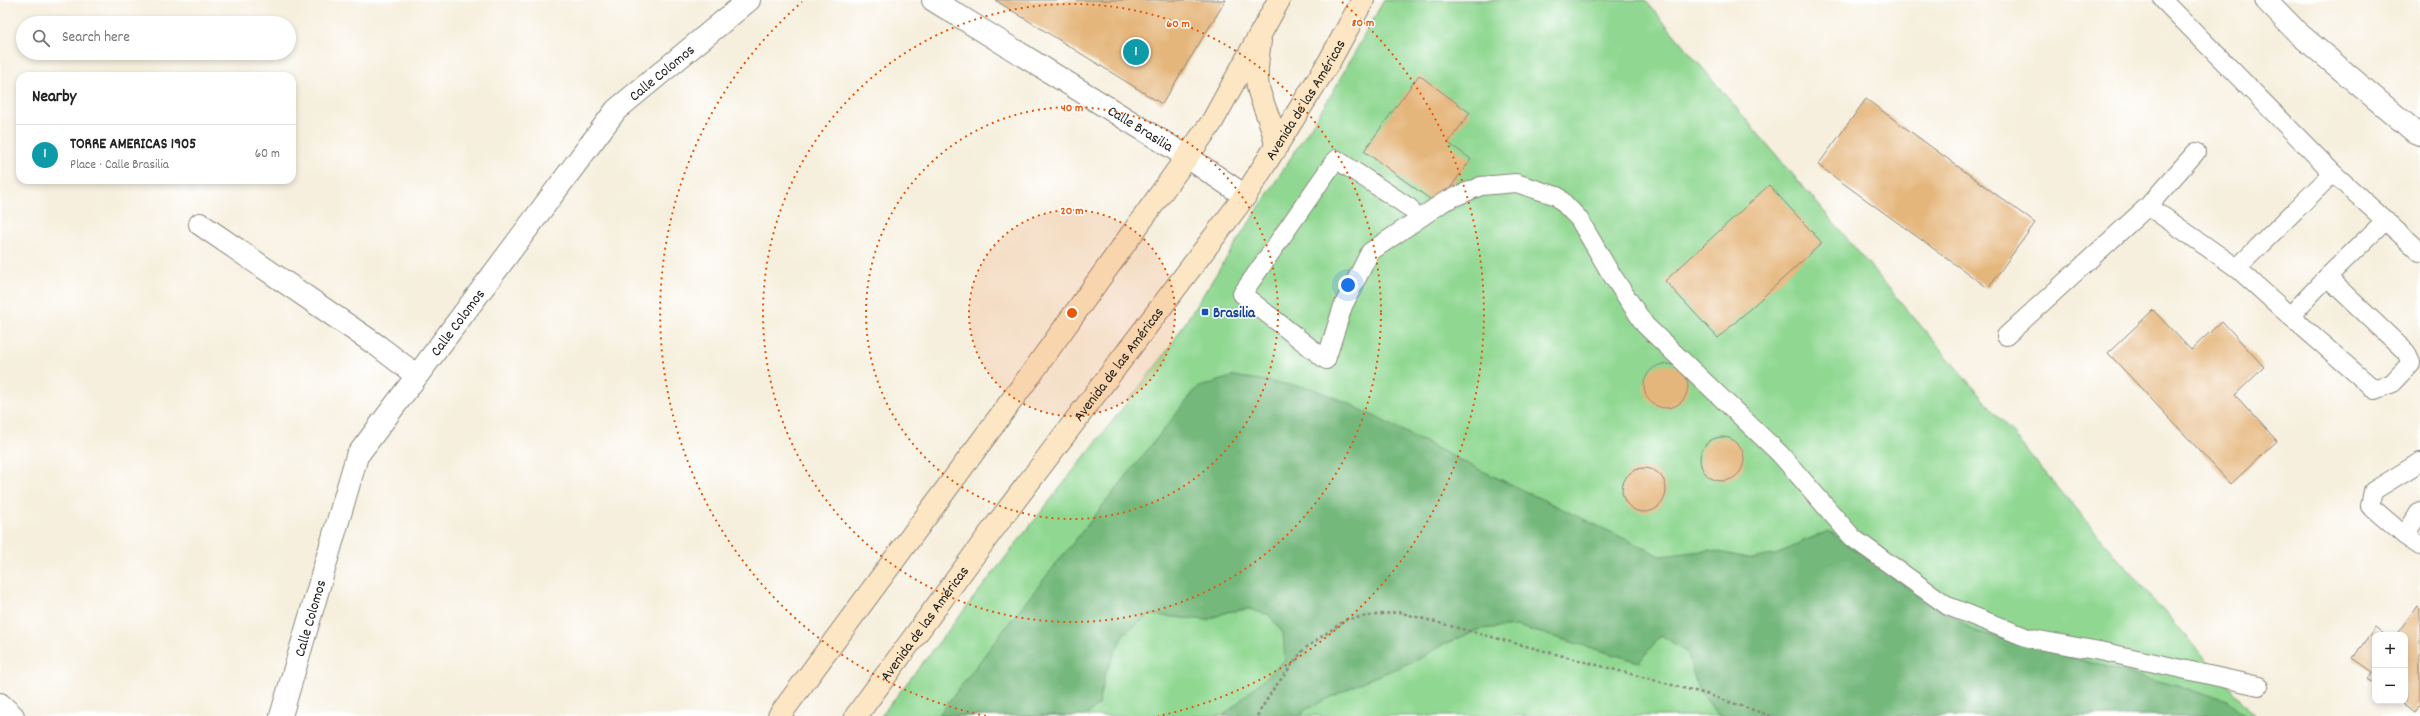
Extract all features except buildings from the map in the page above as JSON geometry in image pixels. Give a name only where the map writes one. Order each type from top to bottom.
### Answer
[{"type":"main road","points":[[780,716],[1034,370],[1186,156],[1212,122],[1278,0]]},
{"type":"main road","name":"Avenida de las Américas","points":[[856,716],[995,526],[1245,196],[1276,149],[1329,62],[1363,0]]},
{"type":"main road","points":[[1262,28],[1256,66],[1258,87],[1272,125],[1276,149]]},
{"type":"street","name":"Calle Colomos","points":[[280,716],[357,456],[616,110],[749,0]]},
{"type":"street","name":"Calle Brasilia","points":[[933,0],[1186,156],[1245,196]]},
{"type":"street","points":[[2266,0],[2298,33],[2415,132],[2420,134]]},
{"type":"street","points":[[200,224],[378,346],[416,376]]},
{"type":"street","points":[[0,704],[13,716]]},
{"type":"lane","points":[[2164,0],[2333,173],[2420,252]]},
{"type":"lane","points":[[2006,336],[2148,206],[2196,152]]},
{"type":"lane","points":[[1410,208],[1336,159],[1242,294],[1326,360],[1343,306],[1370,252],[1445,201],[1481,186],[1516,183],[1557,196],[1579,219],[1608,269],[1645,325],[1780,454],[1853,538],[1948,606],[2028,638],[2105,652],[2259,686]]},
{"type":"lane","points":[[2237,268],[2333,173]]},
{"type":"lane","points":[[2148,206],[2237,268],[2375,390],[2392,383],[2411,363],[2406,352],[2327,277]]},
{"type":"lane","points":[[2290,316],[2327,277],[2386,220]]},
{"type":"lane","points":[[2420,462],[2373,491],[2370,506],[2405,536],[2420,546]]},
{"type":"lane","points":[[2405,536],[2420,511]]},
{"type":"path","points":[[1257,716],[1272,691],[1304,649],[1347,619],[1398,612],[1706,694],[1771,716]]},
{"type":"green space","points":[[1384,0],[1645,0],[2120,561],[2255,716],[881,716],[1165,354],[1331,95]]},
{"type":"green space","points":[[1234,376],[1311,388],[1348,403],[1470,465],[1661,556],[1710,550],[1752,559],[1778,554],[1801,542],[1829,531],[1917,594],[1975,631],[2228,700],[2245,716],[1719,716],[1698,689],[1687,652],[1661,635],[1639,662],[1517,626],[1480,629],[1443,645],[1419,659],[1360,683],[1305,710],[1301,716],[1223,716],[1285,660],[1283,633],[1269,615],[1249,609],[1227,612],[1207,620],[1150,615],[1124,633],[1105,674],[1098,705],[1086,716],[938,716],[1012,619],[1197,388]]},
{"type":"place","name":"TORRE AMERICAS 1905","points":[[1136,52]]},
{"type":"place","name":"Brasilia","points":[[1205,312]]}]
